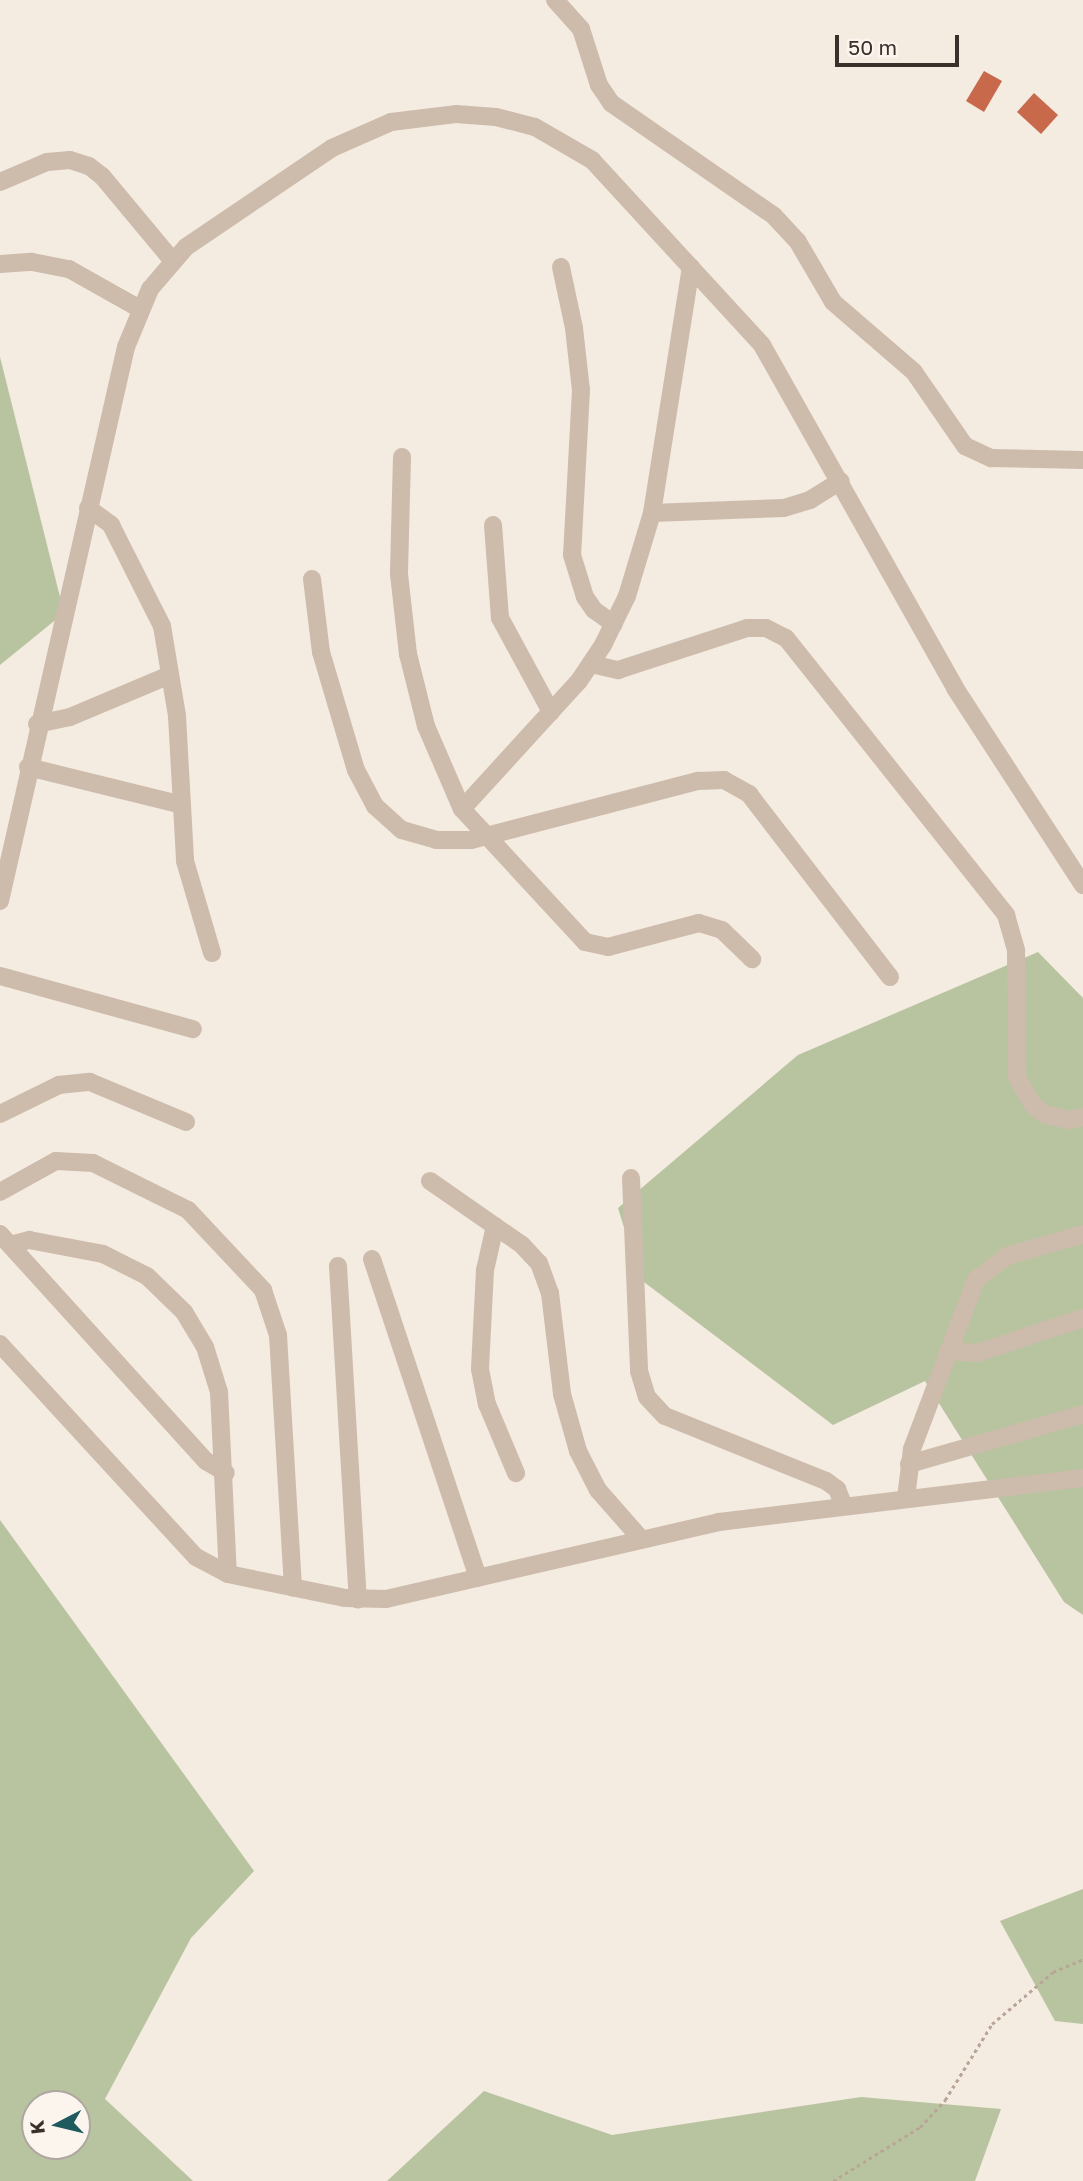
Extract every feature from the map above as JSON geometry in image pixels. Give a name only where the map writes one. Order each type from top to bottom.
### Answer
[{"type":"street","points":[[555,0],[581,29],[599,85],[611,103],[774,216],[798,242],[833,302],[914,372],[965,446],[991,458],[1083,460]]},
{"type":"street","points":[[0,901],[37,724],[88,508],[140,309],[172,260],[351,138],[391,122],[456,114],[516,121],[575,147],[609,174],[762,345],[955,688],[1083,886]]},
{"type":"street","points":[[0,182],[47,162],[70,160],[89,166],[102,176],[172,260]]},
{"type":"street","points":[[0,264],[32,262],[69,269],[140,309]]},
{"type":"street","points":[[561,267],[574,328],[580,390],[572,555],[585,597],[594,610],[614,624]]},
{"type":"street","points":[[462,809],[591,664],[614,624],[638,566],[652,513],[691,267]]},
{"type":"street","points":[[402,457],[399,574],[408,654],[426,726],[462,809],[586,943],[608,947],[699,923],[722,930],[752,960]]},
{"type":"street","points":[[652,513],[784,508],[810,500],[840,481]]},
{"type":"street","points":[[88,508],[111,525],[153,604],[177,716],[179,804],[189,880],[212,953]]},
{"type":"street","points":[[493,525],[500,618],[551,712]]},
{"type":"street","points":[[312,579],[326,672],[367,795],[383,816],[411,833],[454,841],[488,837],[706,779],[733,783],[749,794],[890,977]]},
{"type":"street","points":[[591,664],[618,670],[747,628],[766,628],[786,638],[1006,915],[1016,951],[1017,1077],[1032,1104],[1044,1114],[1068,1120],[1083,1117]]},
{"type":"street","points":[[37,724],[71,717],[170,675]]},
{"type":"street","points":[[28,767],[179,804]]},
{"type":"street","points":[[0,976],[193,1029]]},
{"type":"street","points":[[0,1114],[59,1085],[90,1082],[186,1122]]},
{"type":"street","points":[[0,1192],[56,1161],[93,1163],[188,1210],[263,1290],[278,1335],[293,1588]]},
{"type":"street","points":[[631,1178],[639,1371],[648,1397],[664,1416],[826,1481],[837,1489],[845,1506]]},
{"type":"street","points":[[430,1181],[531,1253],[544,1272],[570,1430],[598,1490],[641,1539]]},
{"type":"street","points":[[495,1226],[486,1263],[480,1369],[486,1404],[516,1472]]},
{"type":"street","points":[[906,1498],[909,1464],[971,1289],[984,1272],[1007,1256],[1083,1234]]},
{"type":"street","points":[[5,1240],[29,1240],[103,1254],[147,1276],[173,1298],[195,1329],[213,1369],[226,1473],[228,1574]]},
{"type":"street","points":[[5,1240],[206,1461],[226,1473]]},
{"type":"street","points":[[372,1259],[478,1578]]},
{"type":"street","points":[[338,1266],[358,1600]]},
{"type":"street","points":[[948,1351],[977,1353],[1083,1318]]},
{"type":"street","points":[[0,1344],[187,1548],[228,1574],[358,1600],[386,1598],[719,1522],[1083,1478]]},
{"type":"street","points":[[909,1464],[1083,1414]]},
{"type":"path","points":[[833,2181],[920,2127],[945,2100],[992,2024],[1054,1972],[1083,1959]]},
{"type":"green space","points":[[0,357],[64,613],[0,665]]},
{"type":"green space","points":[[1038,952],[1083,998],[1083,1615],[1064,1602],[925,1381],[833,1425],[640,1279],[618,1208],[798,1055]]},
{"type":"green space","points":[[0,1520],[254,1871],[191,1938],[105,2099],[193,2181],[0,2181]]},
{"type":"green space","points":[[1083,1889],[1083,2024],[1055,2021],[1000,1921]]},
{"type":"green space","points":[[484,2091],[612,2135],[861,2097],[1001,2109],[975,2181],[387,2181]]},
{"type":"building","points":[[984,71],[1002,81],[984,112],[966,101]]},
{"type":"building","points":[[1034,93],[1058,115],[1041,134],[1017,112]]}]
